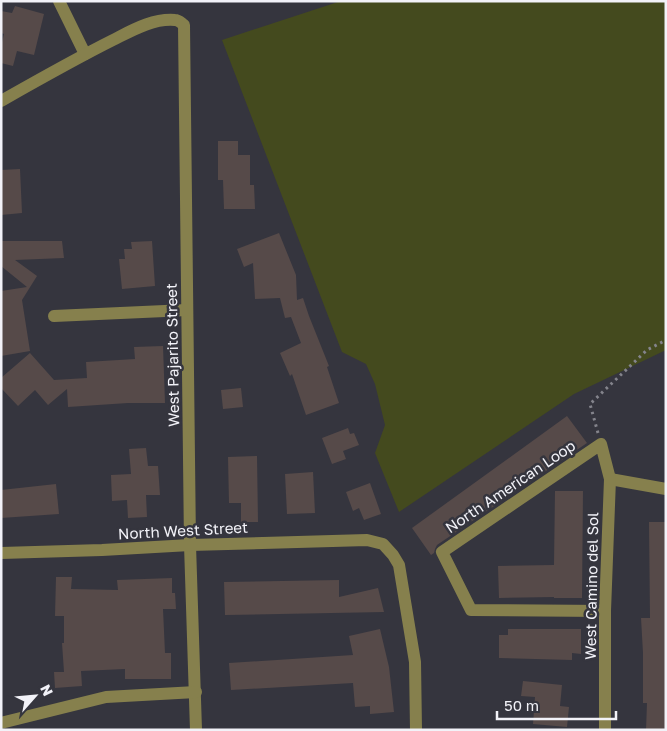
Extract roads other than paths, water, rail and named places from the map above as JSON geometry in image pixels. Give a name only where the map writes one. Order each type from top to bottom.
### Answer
[{"type":"street","points":[[1,101],[85,54],[58,1]]},
{"type":"street","name":"West Pajarito Street","points":[[85,54],[142,26],[160,21],[174,20],[180,21],[184,25],[190,544],[196,730]]},
{"type":"street","points":[[54,316],[187,310]]},
{"type":"street","name":"West Camino del Sol","points":[[600,444],[610,479],[604,611],[605,730]]},
{"type":"street","name":"North American Loop","points":[[600,444],[442,552],[471,610],[604,611]]},
{"type":"street","points":[[610,479],[666,489]]},
{"type":"street","name":"North West Street","points":[[1,553],[102,550],[190,544],[366,540],[383,544],[399,565],[415,662],[416,730]]},
{"type":"street","points":[[1,723],[106,697],[196,692]]}]
